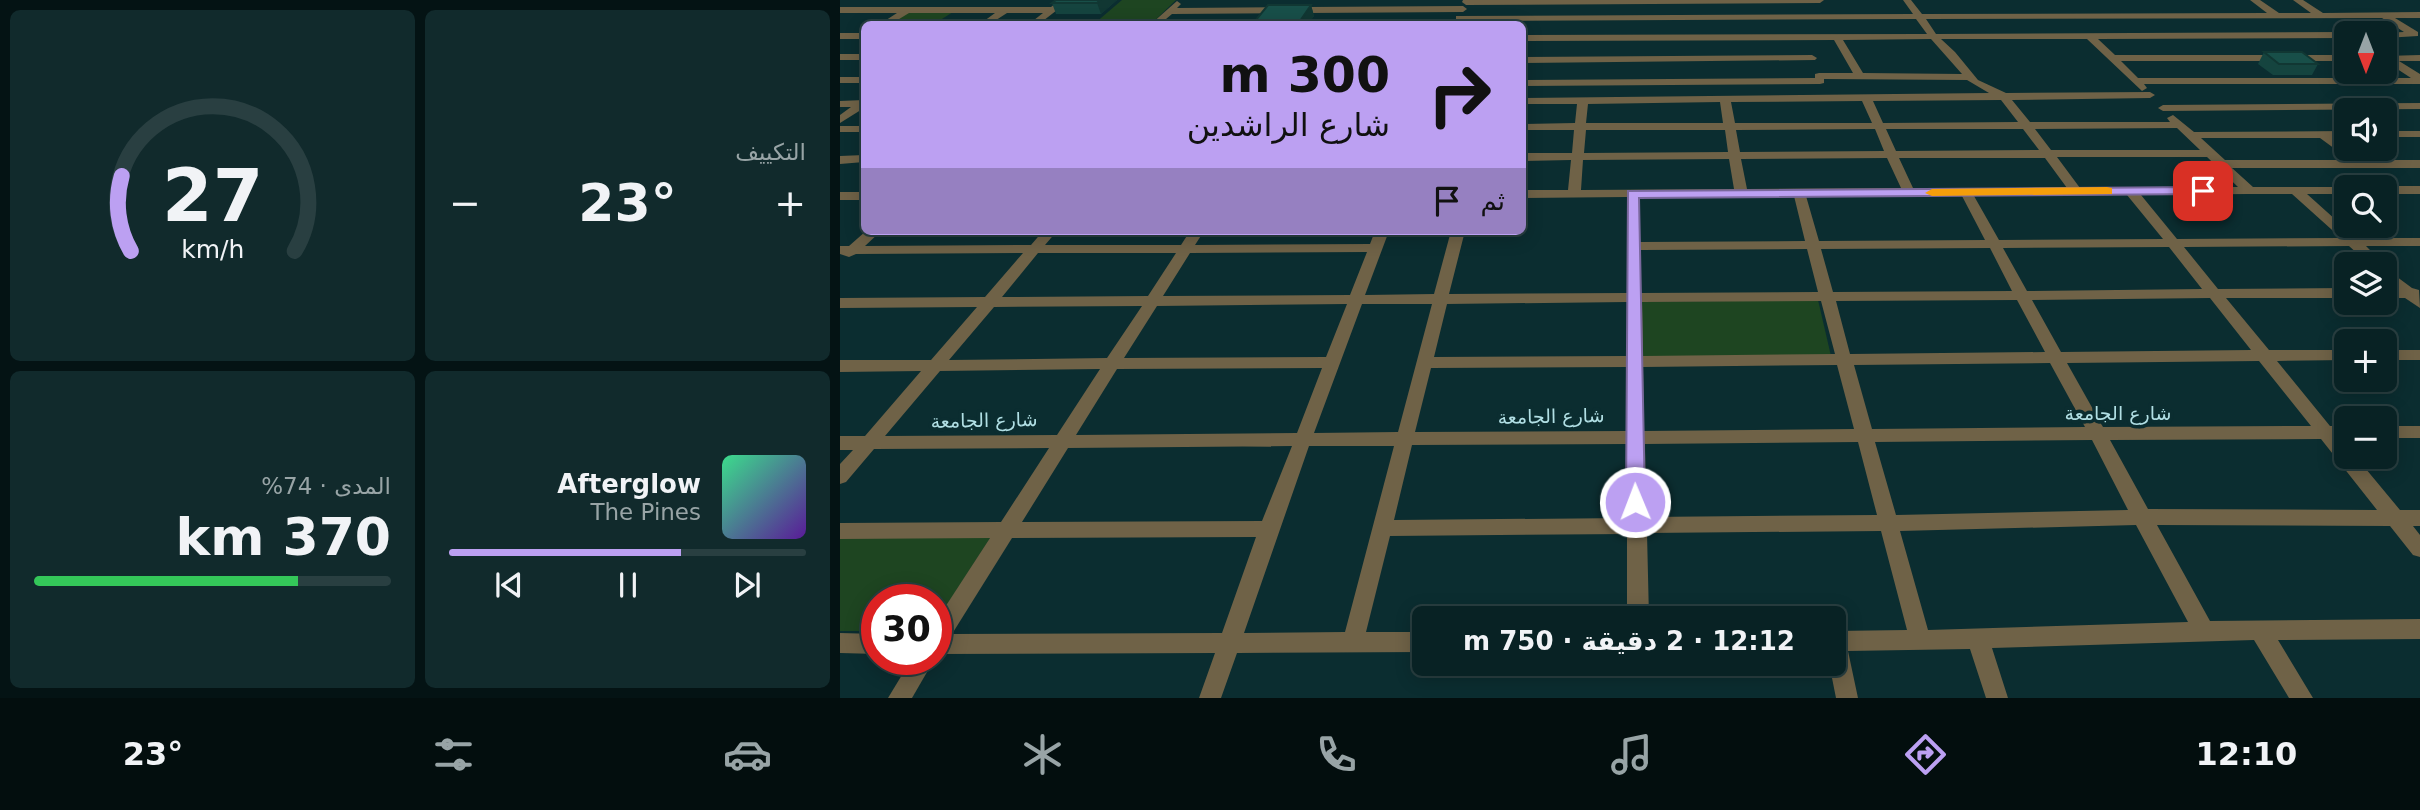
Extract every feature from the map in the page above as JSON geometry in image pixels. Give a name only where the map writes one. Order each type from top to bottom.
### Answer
[{"type":"street","points":[[840,23],[888,0]]},
{"type":"street","points":[[942,21],[966,0]]},
{"type":"street","points":[[1038,21],[1066,0]]},
{"type":"street","points":[[1159,21],[1182,0]]},
{"type":"street","points":[[1264,21],[1281,0]]},
{"type":"street","points":[[1790,0],[1825,99]]},
{"type":"street","points":[[1170,11],[1359,9],[1405,13],[1462,11],[1571,1],[1820,0]]},
{"type":"street","points":[[1907,0],[1933,36],[1969,77],[1979,85],[2005,97],[2076,191]]},
{"type":"street","points":[[2254,0],[2305,35]]},
{"type":"street","points":[[2297,0],[2321,15]]},
{"type":"street","points":[[1607,1],[1607,18]]},
{"type":"street","points":[[1651,1],[1651,18]]},
{"type":"street","points":[[2031,8],[2058,37]]},
{"type":"street","points":[[2148,8],[2181,36]]},
{"type":"street","points":[[840,10],[1053,10]]},
{"type":"street","points":[[890,21],[907,10]]},
{"type":"street","points":[[989,21],[1005,10]]},
{"type":"street","points":[[1207,21],[1216,10]]},
{"type":"street","points":[[1462,11],[1570,18],[2420,15]]},
{"type":"street","points":[[2384,15],[2417,34]]},
{"type":"street","points":[[1568,38],[1570,18]]},
{"type":"street","points":[[1688,18],[1692,37]]},
{"type":"street","points":[[2398,34],[2417,34]]},
{"type":"street","points":[[2325,35],[2334,41]]},
{"type":"street","points":[[1526,38],[2334,35]]},
{"type":"street","points":[[840,36],[861,36]]},
{"type":"street","points":[[2090,36],[2250,191]]},
{"type":"street","points":[[2199,36],[2229,58]]},
{"type":"street","points":[[1837,37],[1860,76]]},
{"type":"street","points":[[1609,59],[1611,38]]},
{"type":"street","points":[[1653,38],[1656,58]]},
{"type":"street","points":[[840,57],[861,57]]},
{"type":"street","points":[[1696,58],[1701,99]]},
{"type":"street","points":[[1526,60],[1812,58]]},
{"type":"street","points":[[2112,58],[2334,58]]},
{"type":"street","points":[[2248,58],[2277,81]]},
{"type":"street","points":[[2291,58],[2323,81]]},
{"type":"street","points":[[2398,58],[2420,58]]},
{"type":"street","points":[[1559,100],[1567,59]]},
{"type":"street","points":[[2398,65],[2420,80]]},
{"type":"street","points":[[1526,83],[1699,82],[1860,76],[1969,77]]},
{"type":"street","points":[[840,80],[861,80]]},
{"type":"street","points":[[2398,81],[2420,80]]},
{"type":"street","points":[[2136,81],[2334,81]]},
{"type":"street","points":[[2256,81],[2267,89]]},
{"type":"street","points":[[2398,84],[2420,98]]},
{"type":"street","points":[[1526,101],[2150,96]]},
{"type":"street","points":[[1866,98],[1909,193]]},
{"type":"street","points":[[2278,98],[2289,107]]},
{"type":"street","points":[[1725,99],[1741,193]]},
{"type":"street","points":[[1574,194],[1583,100]]},
{"type":"street","points":[[840,104],[861,104]]},
{"type":"street","points":[[840,120],[861,106]]},
{"type":"street","points":[[2397,107],[2420,106]]},
{"type":"street","points":[[2163,108],[2334,108]]},
{"type":"street","points":[[1526,127],[2179,125]]},
{"type":"street","points":[[840,129],[861,129]]},
{"type":"street","points":[[2397,131],[2401,134]]},
{"type":"street","points":[[2322,134],[2362,164]]},
{"type":"street","points":[[2190,135],[2334,134]]},
{"type":"street","points":[[2397,134],[2420,134]]},
{"type":"street","points":[[1526,157],[2210,153]]},
{"type":"street","points":[[840,160],[861,159]]},
{"type":"street","points":[[2222,164],[2362,164],[2417,167]]},
{"type":"street","points":[[1526,194],[2334,190]]},
{"type":"street","points":[[2397,190],[2420,190]]},
{"type":"street","points":[[2130,191],[2420,549]]},
{"type":"street","points":[[2297,191],[2363,252]]},
{"type":"street","points":[[1966,192],[2204,631]]},
{"type":"street","points":[[1800,193],[1812,247],[1920,640]]},
{"type":"street","points":[[1633,194],[1632,298],[1638,606]]},
{"type":"street","points":[[840,196],[861,196]]},
{"type":"street","points":[[840,261],[846,250],[868,235]]},
{"type":"street","points":[[840,477],[1047,235]]},
{"type":"street","points":[[952,617],[1195,235]]},
{"type":"street","points":[[1353,642],[1457,235]]},
{"type":"street","points":[[846,250],[1187,248],[1379,239],[1269,529],[1210,698]]},
{"type":"street","points":[[1632,246],[2420,242]]},
{"type":"street","points":[[2397,281],[2414,293],[2420,303]]},
{"type":"street","points":[[840,303],[2334,293]]},
{"type":"street","points":[[1423,363],[2334,355]]},
{"type":"street","points":[[2397,355],[2420,355]]},
{"type":"street","points":[[840,366],[1332,362]]},
{"type":"street","name":"شارع الجامعة","points":[[840,443],[2334,432]]},
{"type":"street","points":[[2397,432],[2420,432]]},
{"type":"street","points":[[1381,528],[1890,523],[2144,517],[2420,518]]},
{"type":"street","points":[[840,531],[1009,528],[1269,529]]},
{"type":"street","points":[[1846,641],[2204,631],[2420,629]]},
{"type":"street","points":[[2260,631],[2302,698]]},
{"type":"street","points":[[1978,639],[1997,698]]},
{"type":"street","points":[[952,642],[1412,642]]},
{"type":"street","points":[[840,643],[861,644]]},
{"type":"street","points":[[900,698],[914,675]]},
{"type":"street","points":[[1842,676],[1847,698]]},
{"type":"green space","points":[[1122,0],[1176,0],[1154,21],[1098,21]]},
{"type":"green space","points":[[909,12],[953,12],[939,21],[894,21]]},
{"type":"green space","points":[[1818,300],[1831,356],[1639,357],[1639,302]]},
{"type":"green space","points":[[992,535],[952,597],[952,584],[861,584],[861,631],[840,631],[840,537]]},
{"type":"building","points":[[1056,0],[1100,0],[1097,3],[1052,3]]},
{"type":"building","points":[[1268,5],[1311,5],[1300,21],[1255,21]]},
{"type":"building","points":[[2264,52],[2302,52],[2318,64],[2279,64]]},
{"type":"slow traffic","points":[[1932,193],[2107,191]]},
{"type":"route","points":[[1635,502],[1633,194],[2203,191]]}]
